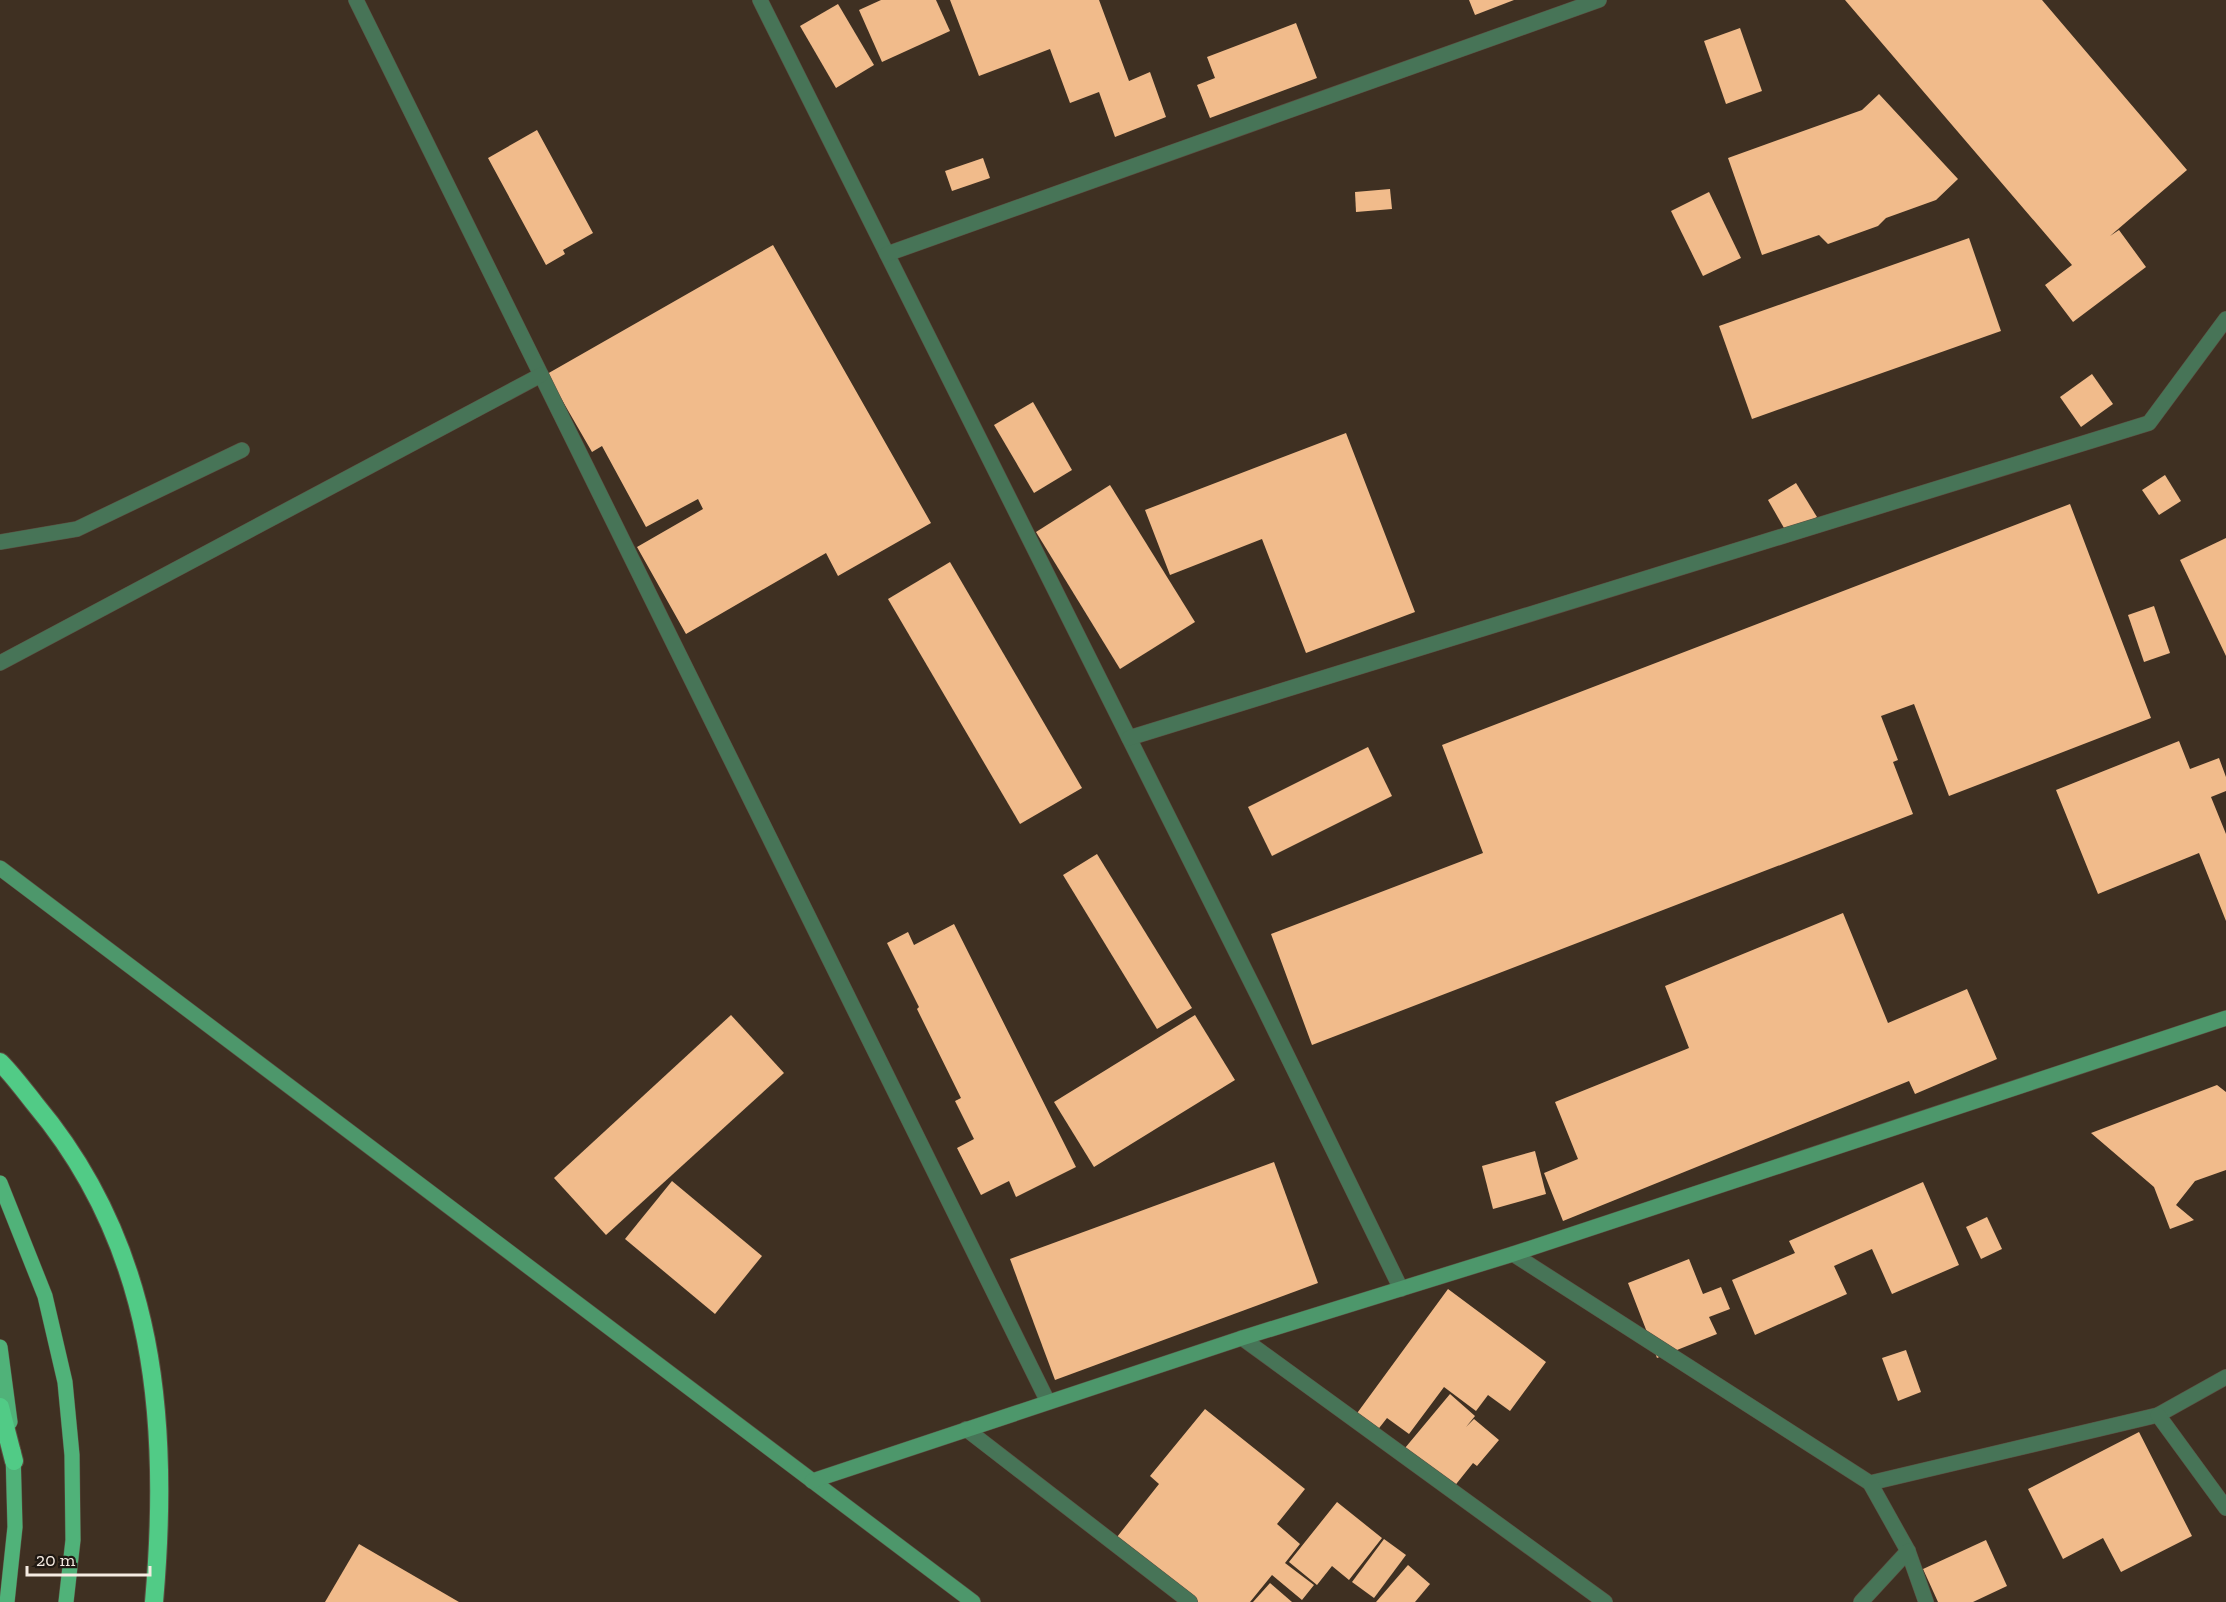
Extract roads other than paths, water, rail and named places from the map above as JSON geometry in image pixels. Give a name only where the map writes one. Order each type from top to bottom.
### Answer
[{"type":"highway","points":[[0,1062],[61,1134],[95,1192],[128,1265],[147,1339],[159,1434],[160,1532],[154,1602]]},
{"type":"highway","points":[[0,1407],[14,1461]]},
{"type":"main road","points":[[0,1183],[45,1296],[65,1382],[72,1455],[72,1529],[66,1602]]},
{"type":"main road","points":[[0,1347],[14,1461],[15,1527],[7,1602]]},
{"type":"street","points":[[356,0],[1048,1402]]},
{"type":"street","points":[[760,0],[1401,1289]]},
{"type":"street","points":[[887,254],[1599,0]]},
{"type":"street","points":[[1129,738],[2149,423],[2226,320]]},
{"type":"street","points":[[0,663],[541,375]]},
{"type":"street","points":[[0,542],[77,529],[242,450]]},
{"type":"street","points":[[0,868],[973,1602]]},
{"type":"street","points":[[812,1481],[1242,1338],[1513,1254],[2226,1018]]},
{"type":"street","points":[[1513,1254],[1870,1483],[1908,1551],[1926,1602]]},
{"type":"street","points":[[1242,1338],[1605,1602]]},
{"type":"street","points":[[1870,1483],[2157,1415],[2226,1377]]},
{"type":"street","points":[[2157,1415],[2226,1508]]},
{"type":"street","points":[[966,1429],[1190,1602]]},
{"type":"street","points":[[1861,1602],[1908,1551]]}]
